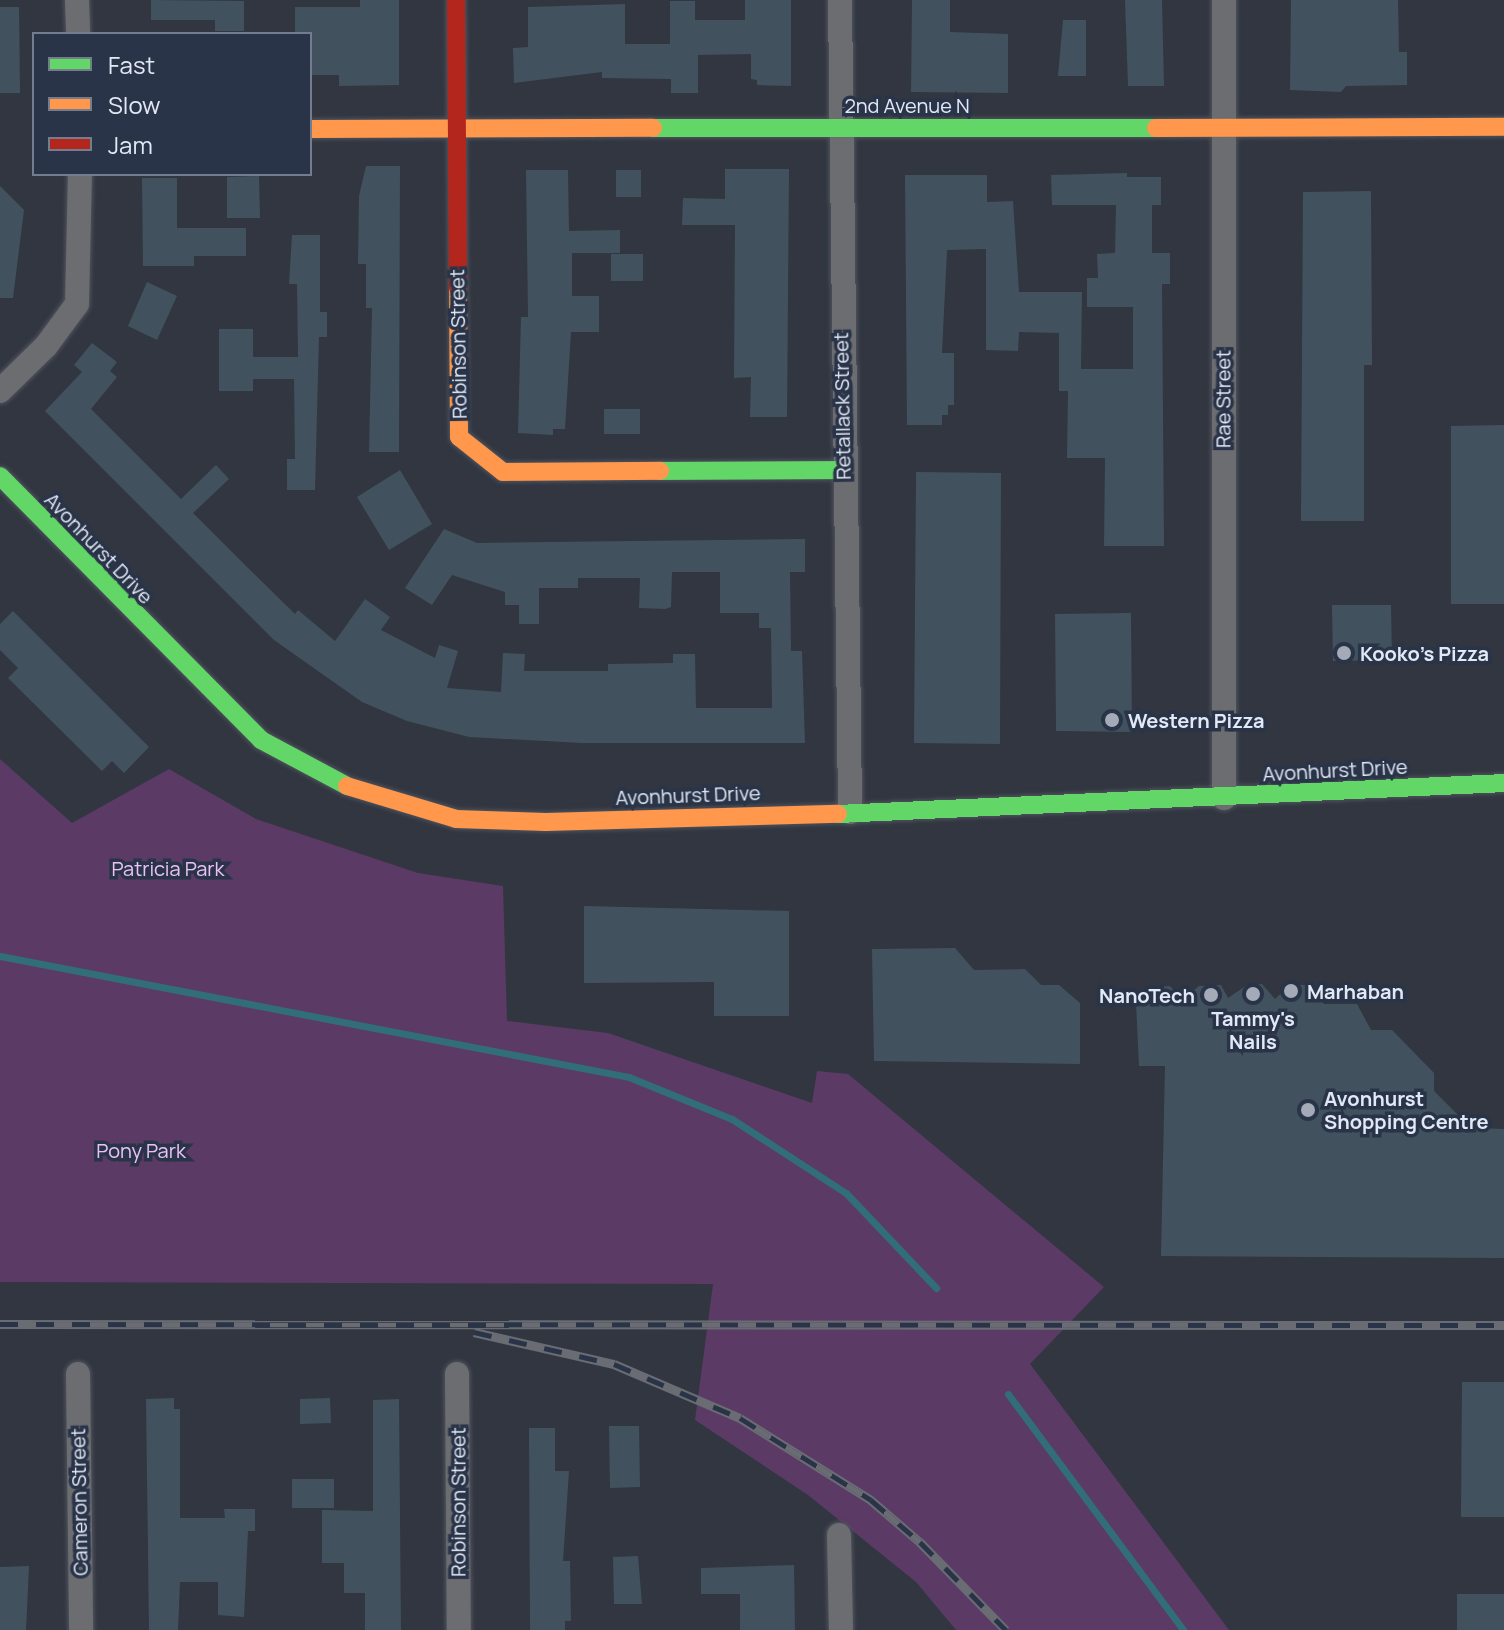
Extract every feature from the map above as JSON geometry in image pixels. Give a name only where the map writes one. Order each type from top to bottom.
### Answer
[{"type":"street","points":[[77,0],[78,32]]},
{"type":"street","name":"Robinson Street","points":[[456,0],[459,437],[503,472],[842,470]]},
{"type":"street","name":"Retallack Street","points":[[840,0],[842,470],[850,812]]},
{"type":"street","name":"Rae Street","points":[[1224,0],[1224,798]]},
{"type":"street","name":"2nd Avenue N","points":[[312,129],[1504,127]]},
{"type":"street","points":[[0,391],[46,346],[77,304],[80,176]]},
{"type":"street","name":"Avonhurst Drive","points":[[0,476],[261,740],[356,791],[456,819],[546,822],[850,812],[1224,798],[1504,783]]},
{"type":"street","name":"Cameron Street","points":[[78,1374],[81,1630]]},
{"type":"street","name":"Robinson Street","points":[[457,1374],[459,1630]]},
{"type":"street","points":[[839,1535],[841,1630]]},
{"type":"green space","points":[[0,759],[72,823],[169,769],[256,819],[418,873],[503,886],[507,1021],[608,1033],[812,1103],[817,1071],[848,1074],[1104,1287],[1030,1364],[1229,1630],[956,1630],[916,1582],[808,1495],[695,1420],[713,1284],[0,1282]]},
{"type":"building","points":[[151,0],[244,1],[244,31],[215,31],[215,20],[151,20]]},
{"type":"building","points":[[360,0],[399,0],[399,85],[339,86],[339,75],[312,75],[312,32],[295,32],[295,7],[360,7]]},
{"type":"building","points":[[745,0],[791,0],[791,86],[757,85],[757,80],[751,79],[751,54],[698,55],[698,93],[671,93],[671,79],[602,78],[602,72],[514,83],[513,48],[528,47],[528,7],[625,4],[625,44],[670,44],[670,1],[695,1],[695,20],[745,20]]},
{"type":"building","points":[[912,0],[950,0],[950,32],[1008,34],[1008,93],[911,92]]},
{"type":"building","points":[[1125,0],[1162,0],[1164,86],[1128,86]]},
{"type":"building","points":[[1291,0],[1398,0],[1399,52],[1407,52],[1407,85],[1346,86],[1341,92],[1290,90]]},
{"type":"building","points":[[0,7],[19,7],[20,93],[0,93]]},
{"type":"building","points":[[1063,20],[1086,20],[1086,76],[1058,76]]},
{"type":"building","points":[[366,166],[400,166],[399,452],[369,452],[372,308],[366,308],[366,264],[358,264],[359,196]]},
{"type":"building","points":[[725,169],[789,169],[787,417],[750,417],[751,377],[734,378],[735,225],[682,225],[683,198],[725,199]]},
{"type":"building","points":[[526,170],[568,170],[569,231],[620,230],[620,253],[572,253],[572,296],[599,296],[599,332],[571,332],[565,429],[553,429],[553,435],[518,433],[521,317],[528,317]]},
{"type":"building","points":[[616,170],[641,170],[641,197],[616,197]]},
{"type":"building","points":[[1127,173],[1127,177],[1161,177],[1161,205],[1152,205],[1152,253],[1170,253],[1170,284],[1162,284],[1164,546],[1104,546],[1105,458],[1067,458],[1068,391],[1059,391],[1059,333],[1019,332],[1018,351],[986,350],[986,249],[947,250],[942,353],[954,353],[954,405],[948,405],[948,415],[942,415],[942,425],[907,425],[905,175],[987,175],[987,202],[1013,201],[1019,292],[1082,292],[1081,369],[1133,369],[1133,307],[1087,307],[1087,278],[1098,278],[1097,254],[1115,253],[1116,205],[1052,205],[1051,175]]},
{"type":"building","points":[[259,176],[260,218],[227,218],[227,177]]},
{"type":"building","points":[[142,178],[177,178],[177,228],[246,228],[246,256],[194,256],[194,266],[143,266]]},
{"type":"building","points":[[0,186],[24,210],[13,298],[0,298]]},
{"type":"building","points":[[1371,191],[1372,365],[1364,365],[1364,521],[1301,521],[1303,192]]},
{"type":"building","points":[[292,235],[320,235],[320,312],[327,312],[327,337],[319,337],[315,490],[287,490],[287,459],[295,459],[294,379],[253,379],[253,391],[219,391],[219,329],[253,329],[253,357],[298,357],[297,284],[289,284]]},
{"type":"building","points":[[611,254],[643,254],[643,281],[611,281]]},
{"type":"building","points":[[147,282],[177,296],[157,340],[128,326]]},
{"type":"building","points":[[92,343],[117,362],[110,371],[117,377],[91,409],[181,499],[216,465],[229,479],[193,513],[295,614],[298,610],[335,641],[365,599],[390,617],[381,630],[435,658],[439,645],[458,651],[447,688],[501,692],[503,653],[525,654],[524,671],[608,671],[608,664],[673,663],[673,654],[695,654],[696,708],[772,708],[771,628],[759,628],[759,613],[720,613],[720,572],[672,572],[671,607],[665,609],[639,608],[640,578],[578,578],[578,588],[539,588],[539,624],[519,624],[519,605],[505,605],[505,592],[452,575],[432,605],[405,588],[444,529],[477,543],[805,539],[805,572],[790,572],[791,651],[802,651],[805,743],[582,743],[469,737],[407,721],[362,702],[274,640],[45,411],[82,372],[74,365]]},
{"type":"building","points":[[604,409],[640,409],[640,434],[604,434]]},
{"type":"building","points":[[1504,425],[1504,604],[1451,604],[1451,426]]},
{"type":"building","points":[[400,470],[432,524],[389,550],[357,497]]},
{"type":"building","points":[[916,472],[1001,473],[1000,744],[914,743]]},
{"type":"building","points":[[1332,605],[1391,605],[1392,660],[1333,661]]},
{"type":"building","points":[[13,611],[149,747],[124,773],[112,761],[102,771],[8,678],[18,668],[0,650],[0,624]]},
{"type":"building","points":[[1131,613],[1132,732],[1056,731],[1055,614]]},
{"type":"building","points":[[584,906],[789,911],[789,1016],[714,1016],[714,982],[584,983]]},
{"type":"building","points":[[955,948],[974,970],[1025,969],[1041,985],[1059,985],[1080,1003],[1080,1064],[874,1061],[872,949]]},
{"type":"building","name":"Avonhurst Shopping Centre","points":[[1262,984],[1275,999],[1290,985],[1310,985],[1324,1004],[1357,1004],[1371,1030],[1392,1030],[1434,1073],[1434,1091],[1471,1128],[1504,1129],[1504,1258],[1161,1256],[1165,1066],[1139,1066],[1136,1003],[1154,987],[1170,986],[1182,1000],[1199,986],[1221,985],[1228,998],[1247,985]]},
{"type":"building","points":[[1462,1382],[1504,1382],[1504,1517],[1461,1517]]},
{"type":"building","points":[[174,1398],[174,1409],[180,1409],[180,1518],[225,1518],[224,1509],[255,1509],[255,1531],[248,1531],[244,1617],[218,1615],[218,1582],[180,1582],[178,1630],[149,1630],[146,1399]]},
{"type":"building","points":[[330,1398],[331,1423],[300,1424],[300,1399]]},
{"type":"building","points":[[399,1399],[401,1630],[365,1630],[365,1593],[344,1593],[344,1563],[322,1563],[322,1510],[373,1511],[373,1400]]},
{"type":"building","points":[[609,1426],[639,1426],[640,1487],[610,1488]]},
{"type":"building","points":[[529,1428],[555,1428],[555,1471],[569,1471],[563,1561],[570,1561],[571,1621],[565,1621],[565,1630],[530,1630]]},
{"type":"building","points":[[292,1479],[334,1479],[334,1508],[292,1508]]},
{"type":"building","points":[[638,1556],[642,1604],[614,1604],[613,1557]]},
{"type":"building","points":[[794,1565],[795,1630],[740,1630],[740,1594],[701,1594],[701,1568]]},
{"type":"building","points":[[29,1566],[26,1630],[0,1630],[0,1567]]},
{"type":"building","points":[[1457,1594],[1504,1594],[1504,1630],[1457,1630]]},
{"type":"waterway","points":[[0,956],[629,1077],[732,1119],[846,1193],[936,1288]]},
{"type":"waterway","points":[[1008,1394],[1183,1630]]},
{"type":"railway","points":[[0,1324],[1504,1325]]},
{"type":"railway","points":[[474,1332],[614,1364],[740,1418],[871,1500],[920,1542],[1006,1630]]},
{"type":"traffic: fast","points":[[653,128],[1156,128]]},
{"type":"traffic: fast","points":[[660,471],[842,470]]},
{"type":"traffic: fast","points":[[0,476],[261,740],[347,786]]},
{"type":"traffic: fast","points":[[838,814],[1504,783]]},
{"type":"traffic: slow","points":[[1156,128],[1504,127]]},
{"type":"traffic: slow","points":[[312,129],[653,128]]},
{"type":"traffic: slow","points":[[458,288],[459,437],[503,472],[660,471]]},
{"type":"traffic: slow","points":[[347,786],[456,819],[546,822],[838,814]]},
{"type":"traffic: jam","points":[[456,0],[458,288]]},
{"type":"place","name":"Kooko's Pizza","points":[[1344,653]]},
{"type":"place","name":"Western Pizza","points":[[1112,720]]},
{"type":"place","name":"Marhaban","points":[[1291,991]]},
{"type":"place","name":"Tammy's Nails","points":[[1253,994]]},
{"type":"place","name":"NanoTech","points":[[1211,995]]},
{"type":"place","name":"Avonhurst Shopping Centre","points":[[1308,1110]]},
{"type":"park label","name":"Patricia Park","points":[[168,868]]},
{"type":"park label","name":"Pony Park","points":[[141,1150]]}]
